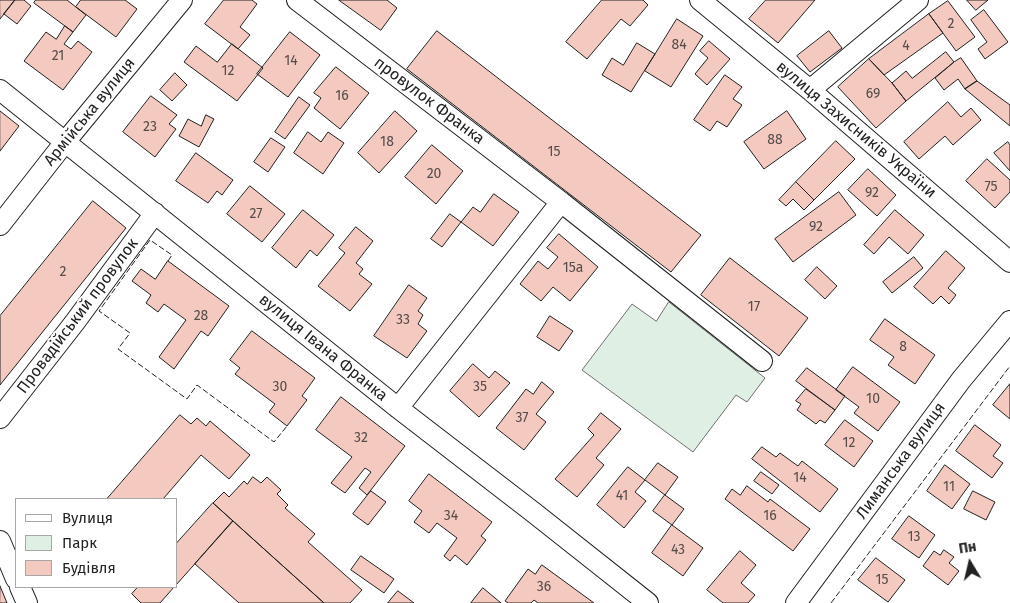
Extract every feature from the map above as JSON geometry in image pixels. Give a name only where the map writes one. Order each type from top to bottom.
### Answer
[{"type":"street","name":"Армійська вулиця","points":[[0,224],[182,0]]},
{"type":"street","name":"провулок Франка","points":[[297,0],[561,202],[762,361]]},
{"type":"street","name":"вулиця Захисників України","points":[[700,0],[810,90],[1010,262]]},
{"type":"street","points":[[810,90],[918,0]]},
{"type":"street","name":"вулиця Івана Франка","points":[[0,90],[398,408],[648,603]]},
{"type":"street","points":[[398,408],[561,202]]},
{"type":"street","name":"Провадійський провулок","points":[[0,418],[75,322],[155,213]]},
{"type":"street","name":"Лиманська вулиця","points":[[796,603],[961,380],[1010,321]]},
{"type":"street","points":[[0,541],[15,577]]},
{"type":"street","points":[[20,588],[26,603]]},
{"type":"green space","points":[[669,302],[765,378],[747,402],[736,395],[693,452],[582,370],[632,304],[656,321]]},
{"type":"building","points":[[0,0],[15,0],[0,19]]},
{"type":"building","points":[[15,0],[24,0],[31,6],[17,24],[4,14]]},
{"type":"building","points":[[36,0],[67,0],[86,15],[73,32],[34,3]]},
{"type":"building","points":[[81,0],[125,0],[137,9],[116,37],[76,7]]},
{"type":"building","points":[[224,0],[252,0],[257,4],[240,27],[250,35],[238,49],[205,24]]},
{"type":"building","points":[[339,0],[387,0],[397,8],[381,30]]},
{"type":"building","points":[[602,0],[643,0],[648,5],[630,26],[621,19],[587,59],[566,42]]},
{"type":"building","points":[[766,0],[815,0],[778,43],[749,19]]},
{"type":"building","points":[[967,0],[988,0],[976,10]]},
{"type":"building","points":[[948,1],[975,37],[956,51],[929,14]]},
{"type":"building","points":[[984,10],[1008,42],[985,59],[978,49],[987,42],[971,20]]},
{"type":"building","points":[[929,14],[943,33],[884,75],[869,59]]},
{"type":"building","points":[[677,19],[703,36],[671,87],[645,71]]},
{"type":"building","points":[[65,26],[73,32],[64,44],[71,49],[78,41],[92,52],[63,90],[24,61],[46,32],[56,39]]},
{"type":"building","points":[[437,31],[701,235],[671,272],[407,69]]},
{"type":"building","points":[[829,31],[842,48],[810,72],[797,56]]},
{"type":"building","points":[[290,32],[320,55],[288,97],[257,74]]},
{"type":"building","points":[[709,41],[730,59],[707,85],[695,74],[708,58],[700,51]]},
{"type":"building","points":[[637,43],[655,54],[631,92],[602,75],[612,58],[623,65]]},
{"type":"building","points":[[232,44],[263,68],[237,101],[184,62],[196,46],[217,62]]},
{"type":"building","points":[[946,52],[954,62],[906,101],[892,83],[906,71],[912,78]]},
{"type":"building","points":[[961,58],[977,81],[965,89],[958,79],[944,90],[935,78]]},
{"type":"building","points":[[869,59],[906,101],[876,128],[838,87]]},
{"type":"building","points":[[336,67],[369,93],[340,129],[314,108],[321,98],[314,93]]},
{"type":"building","points":[[175,73],[187,85],[172,101],[160,90]]},
{"type":"building","points":[[725,75],[742,87],[733,99],[742,105],[727,127],[717,121],[710,131],[694,120]]},
{"type":"building","points":[[977,81],[1010,105],[1010,126],[965,89]]},
{"type":"building","points":[[151,96],[177,115],[169,124],[176,129],[155,157],[123,132]]},
{"type":"building","points":[[299,97],[310,105],[285,139],[275,132]]},
{"type":"building","points":[[948,102],[961,117],[971,108],[981,120],[953,145],[945,136],[919,159],[904,142]]},
{"type":"building","points":[[0,111],[19,126],[0,151]]},
{"type":"building","points":[[395,111],[417,131],[379,173],[358,153]]},
{"type":"building","points":[[787,111],[806,139],[764,169],[744,142]]},
{"type":"building","points":[[206,115],[214,119],[199,147],[179,136],[188,119],[201,126]]},
{"type":"building","points":[[308,132],[321,142],[328,132],[344,143],[323,174],[294,153]]},
{"type":"building","points":[[271,138],[285,147],[268,172],[254,162]]},
{"type":"building","points":[[836,141],[855,159],[814,200],[796,182]]},
{"type":"building","points":[[1008,142],[1010,145],[1010,171],[994,153]]},
{"type":"building","points":[[432,145],[463,171],[436,204],[405,177]]},
{"type":"building","points":[[196,153],[233,180],[222,195],[217,191],[208,203],[176,181]]},
{"type":"building","points":[[987,159],[1010,180],[1010,192],[995,208],[966,181]]},
{"type":"building","points":[[868,169],[896,195],[877,216],[848,190]]},
{"type":"building","points":[[796,182],[814,200],[804,210],[793,199],[786,206],[779,200]]},
{"type":"building","points":[[250,186],[285,214],[262,242],[227,214]]},
{"type":"building","points":[[839,192],[856,215],[793,262],[775,239]]},
{"type":"building","points":[[494,194],[519,212],[493,246],[461,222],[473,207],[480,212]]},
{"type":"building","points":[[93,201],[126,228],[0,385],[0,316]]},
{"type":"building","points":[[303,210],[334,235],[317,256],[310,250],[296,268],[272,248]]},
{"type":"building","points":[[895,210],[924,235],[908,254],[889,237],[874,254],[864,245]]},
{"type":"building","points":[[450,214],[461,222],[442,247],[431,239]]},
{"type":"building","points":[[356,227],[373,241],[356,263],[363,269],[359,274],[372,284],[350,311],[318,286],[345,253],[339,248]]},
{"type":"building","points":[[559,234],[598,267],[570,301],[553,287],[541,301],[520,284],[538,261],[548,269],[558,257],[547,248]]},
{"type":"building","points":[[946,251],[965,268],[948,288],[956,295],[949,304],[941,296],[933,304],[914,287]]},
{"type":"building","points":[[914,257],[923,268],[892,293],[883,282]]},
{"type":"building","points":[[730,258],[808,318],[779,356],[701,295]]},
{"type":"building","points":[[168,261],[229,306],[208,336],[201,331],[174,369],[159,357],[186,320],[164,304],[158,312],[146,303],[151,295],[132,281],[141,269],[155,279]]},
{"type":"building","points":[[817,267],[837,286],[825,299],[805,280]]},
{"type":"building","points":[[409,285],[427,298],[418,311],[423,315],[418,324],[427,331],[407,358],[374,336]]},
{"type":"building","points":[[550,316],[573,331],[559,351],[537,337]]},
{"type":"building","points":[[885,319],[935,355],[915,384],[888,365],[894,357],[870,340]]},
{"type":"building","points":[[252,331],[315,378],[302,396],[307,400],[287,426],[269,412],[275,404],[235,374],[240,368],[230,360]]},
{"type":"building","points":[[473,364],[489,378],[495,371],[510,383],[479,417],[450,391]]},
{"type":"building","points":[[853,367],[900,402],[878,431],[854,413],[859,407],[836,390]]},
{"type":"building","points":[[807,368],[845,396],[835,410],[796,381]]},
{"type":"building","points":[[542,382],[554,392],[536,414],[546,422],[524,450],[496,428],[526,389],[533,394]]},
{"type":"building","points":[[1010,384],[1010,419],[993,405]]},
{"type":"building","points":[[806,389],[835,410],[825,423],[820,420],[816,424],[797,410],[801,404],[796,401]]},
{"type":"building","points":[[341,397],[405,446],[367,495],[359,488],[371,472],[365,468],[345,493],[331,483],[352,457],[316,430]]},
{"type":"building","points":[[601,413],[621,429],[596,458],[604,465],[577,497],[555,479],[594,435],[588,429]]},
{"type":"building","points":[[180,415],[191,424],[197,418],[206,426],[210,421],[250,455],[229,479],[201,455],[164,498],[108,498]]},
{"type":"building","points":[[845,420],[873,441],[854,467],[825,445]]},
{"type":"building","points":[[975,425],[1001,445],[993,456],[1003,463],[992,478],[956,451]]},
{"type":"building","points":[[762,447],[776,457],[780,453],[798,466],[802,461],[838,489],[820,512],[752,459]]},
{"type":"building","points":[[658,463],[678,477],[665,495],[645,480]]},
{"type":"building","points":[[945,465],[970,484],[952,509],[927,491]]},
{"type":"building","points":[[628,467],[645,480],[635,492],[646,501],[624,528],[597,505]]},
{"type":"building","points":[[761,472],[779,485],[772,494],[754,481]]},
{"type":"building","points":[[429,474],[492,522],[481,536],[486,540],[467,565],[455,555],[450,561],[444,556],[457,538],[437,523],[429,533],[414,522],[422,511],[409,501]]},
{"type":"building","points":[[253,477],[261,483],[267,477],[281,490],[277,494],[288,505],[285,508],[315,534],[308,542],[362,590],[350,603],[324,603],[213,503],[224,492],[229,497],[244,481],[247,484]]},
{"type":"building","points":[[747,486],[768,502],[770,499],[810,529],[793,551],[725,499],[732,489],[740,495]]},
{"type":"building","points":[[371,491],[386,502],[368,525],[353,514]]},
{"type":"building","points":[[973,491],[995,502],[986,520],[964,509]]},
{"type":"building","points":[[665,495],[684,509],[672,525],[653,511]]},
{"type":"building","points":[[213,503],[233,521],[178,583],[178,542]]},
{"type":"building","points":[[909,516],[935,535],[919,558],[892,539]]},
{"type":"building","points":[[233,521],[324,603],[239,603],[195,564]]},
{"type":"building","points":[[672,525],[703,548],[683,576],[652,553]]},
{"type":"building","points":[[944,550],[954,557],[949,563],[959,571],[948,585],[923,566],[934,551],[940,555]]},
{"type":"building","points":[[740,551],[756,565],[741,583],[755,595],[748,603],[723,603],[707,590]]},
{"type":"building","points":[[361,556],[394,579],[384,593],[351,570]]},
{"type":"building","points":[[876,558],[905,580],[888,602],[858,580]]},
{"type":"building","points":[[542,565],[594,603],[538,603],[534,600],[531,603],[508,603],[505,601],[528,569],[535,574]]},
{"type":"building","points":[[0,586],[7,603],[0,603]]},
{"type":"building","points":[[137,588],[173,588],[160,603],[141,603],[132,594]]},
{"type":"building","points":[[483,588],[501,603],[471,603]]},
{"type":"building","points":[[398,591],[414,603],[388,603]]},
{"type":"fence","points":[[168,261],[172,255],[150,240],[99,311],[130,333],[118,349],[187,399],[197,385],[274,442],[287,426]]},
{"type":"fence","points":[[831,603],[1010,366]]}]
